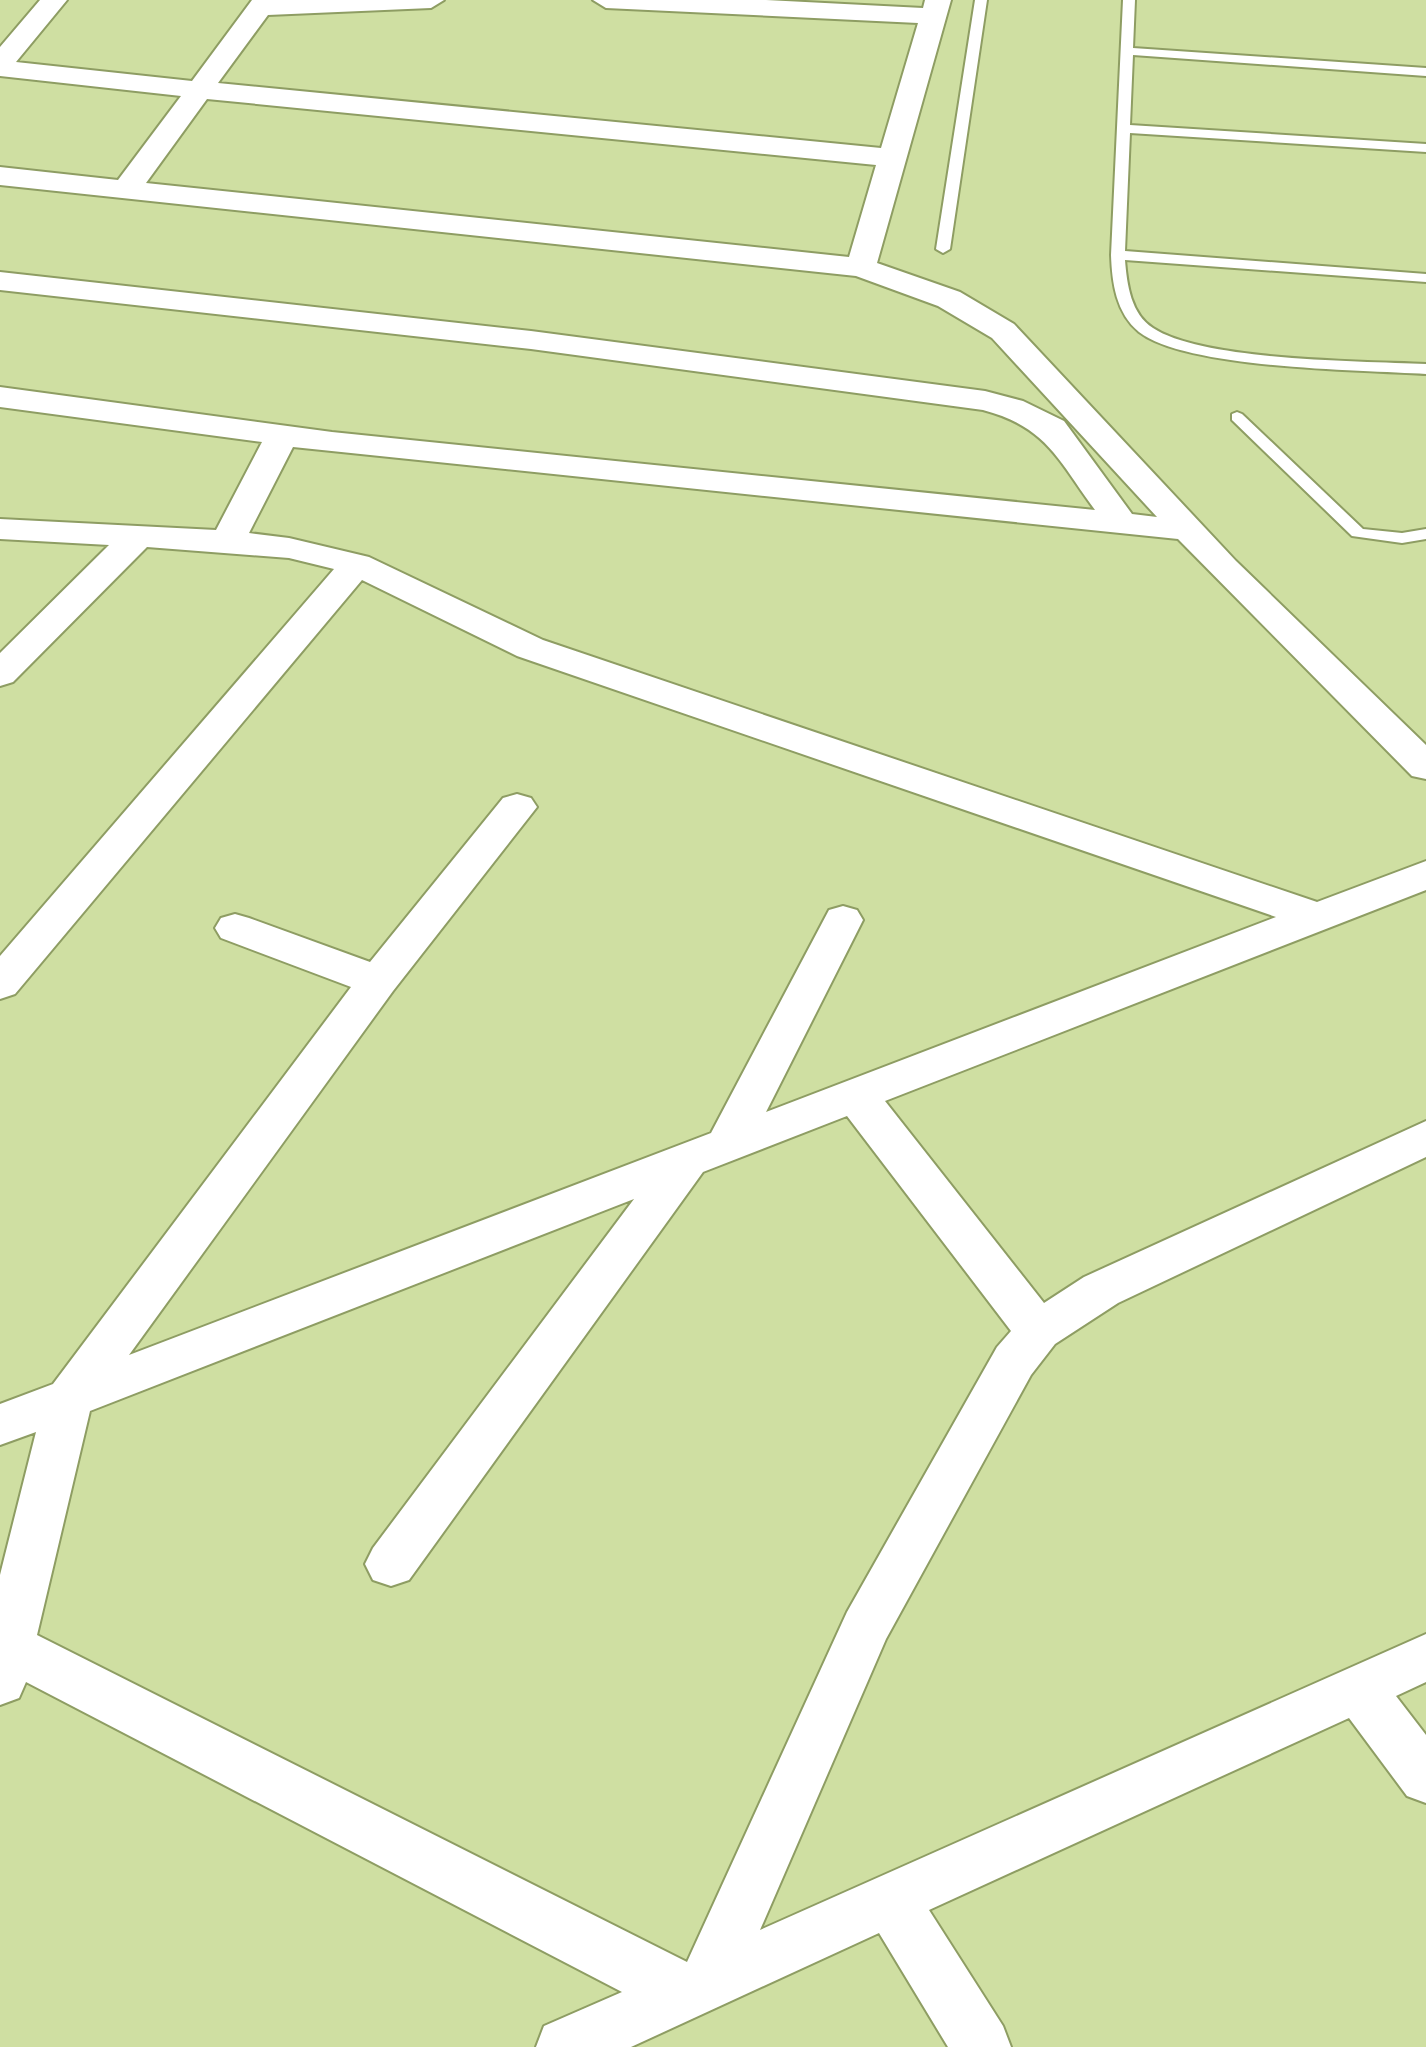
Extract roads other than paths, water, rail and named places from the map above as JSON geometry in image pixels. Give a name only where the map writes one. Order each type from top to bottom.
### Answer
[{"type":"street","points":[[0,66],[54,0]]},
{"type":"street","points":[[126,190],[263,3],[431,0]]},
{"type":"street","points":[[606,0],[935,8],[861,266]]},
{"type":"street","points":[[0,66],[200,92],[479,114],[892,158]]},
{"type":"street","points":[[0,176],[861,266],[950,299],[1003,332],[1187,530],[1426,767]]},
{"type":"street","points":[[0,282],[762,369],[994,403],[1040,417],[1052,428],[1122,524]]},
{"type":"street","points":[[0,397],[282,436],[1187,530]]},
{"type":"street","points":[[228,541],[282,436]]},
{"type":"street","points":[[0,529],[228,541],[289,548],[357,564],[530,648],[1318,917]]},
{"type":"street","points":[[0,674],[136,538]]},
{"type":"street","points":[[0,984],[357,564]]},
{"type":"street","points":[[516,807],[378,981],[68,1401],[4,1663],[696,1987]]},
{"type":"street","points":[[0,1424],[1426,875]]},
{"type":"street","points":[[391,1564],[706,1154],[842,920]]},
{"type":"street","points":[[234,928],[378,981]]},
{"type":"street","points":[[856,1096],[1038,1331]]},
{"type":"street","points":[[696,1987],[865,1628],[1014,1361],[1038,1331],[1100,1290],[1426,1138]]},
{"type":"street","points":[[565,2047],[1426,1657]]},
{"type":"street","points":[[1358,1688],[1426,1778]]},
{"type":"street","points":[[890,1900],[982,2047]]},
{"type":"lane","points":[[943,249],[982,0]]},
{"type":"lane","points":[[1129,0],[1118,256],[1120,289],[1131,315],[1148,332],[1171,344],[1212,352],[1426,369]]},
{"type":"lane","points":[[1127,51],[1426,72]]},
{"type":"lane","points":[[1124,130],[1426,148]]},
{"type":"lane","points":[[1118,256],[1426,278]]},
{"type":"lane","points":[[1236,417],[1358,533],[1390,538],[1426,534]]}]
